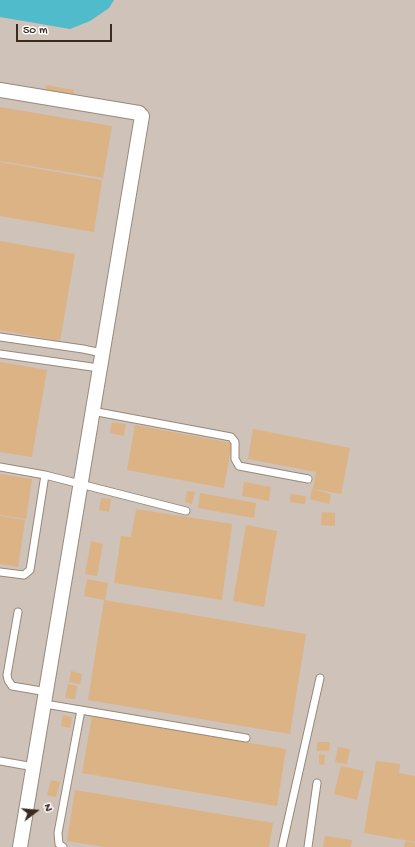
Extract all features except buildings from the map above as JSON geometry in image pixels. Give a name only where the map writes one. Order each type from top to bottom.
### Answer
[{"type":"street","points":[[0,90],[142,115],[20,847]]},
{"type":"lane","points":[[0,337],[83,348],[102,353]]},
{"type":"lane","points":[[0,354],[99,368]]},
{"type":"lane","points":[[92,412],[231,437],[234,442],[236,461],[239,466],[308,478]]},
{"type":"lane","points":[[0,467],[45,475],[186,511]]},
{"type":"lane","points":[[0,572],[24,575],[30,570],[45,475]]},
{"type":"lane","points":[[18,612],[7,675],[12,686],[81,710],[246,738]]},
{"type":"lane","points":[[282,847],[320,678]]},
{"type":"lane","points":[[63,847],[59,844],[58,833],[81,710]]},
{"type":"lane","points":[[0,761],[34,767]]},
{"type":"lane","points":[[308,847],[317,783]]},
{"type":"shaded area","points":[[0,0],[415,0],[415,847],[0,847]]},
{"type":"water","points":[[0,0],[114,0],[109,8],[90,21],[70,29],[0,17]]}]
